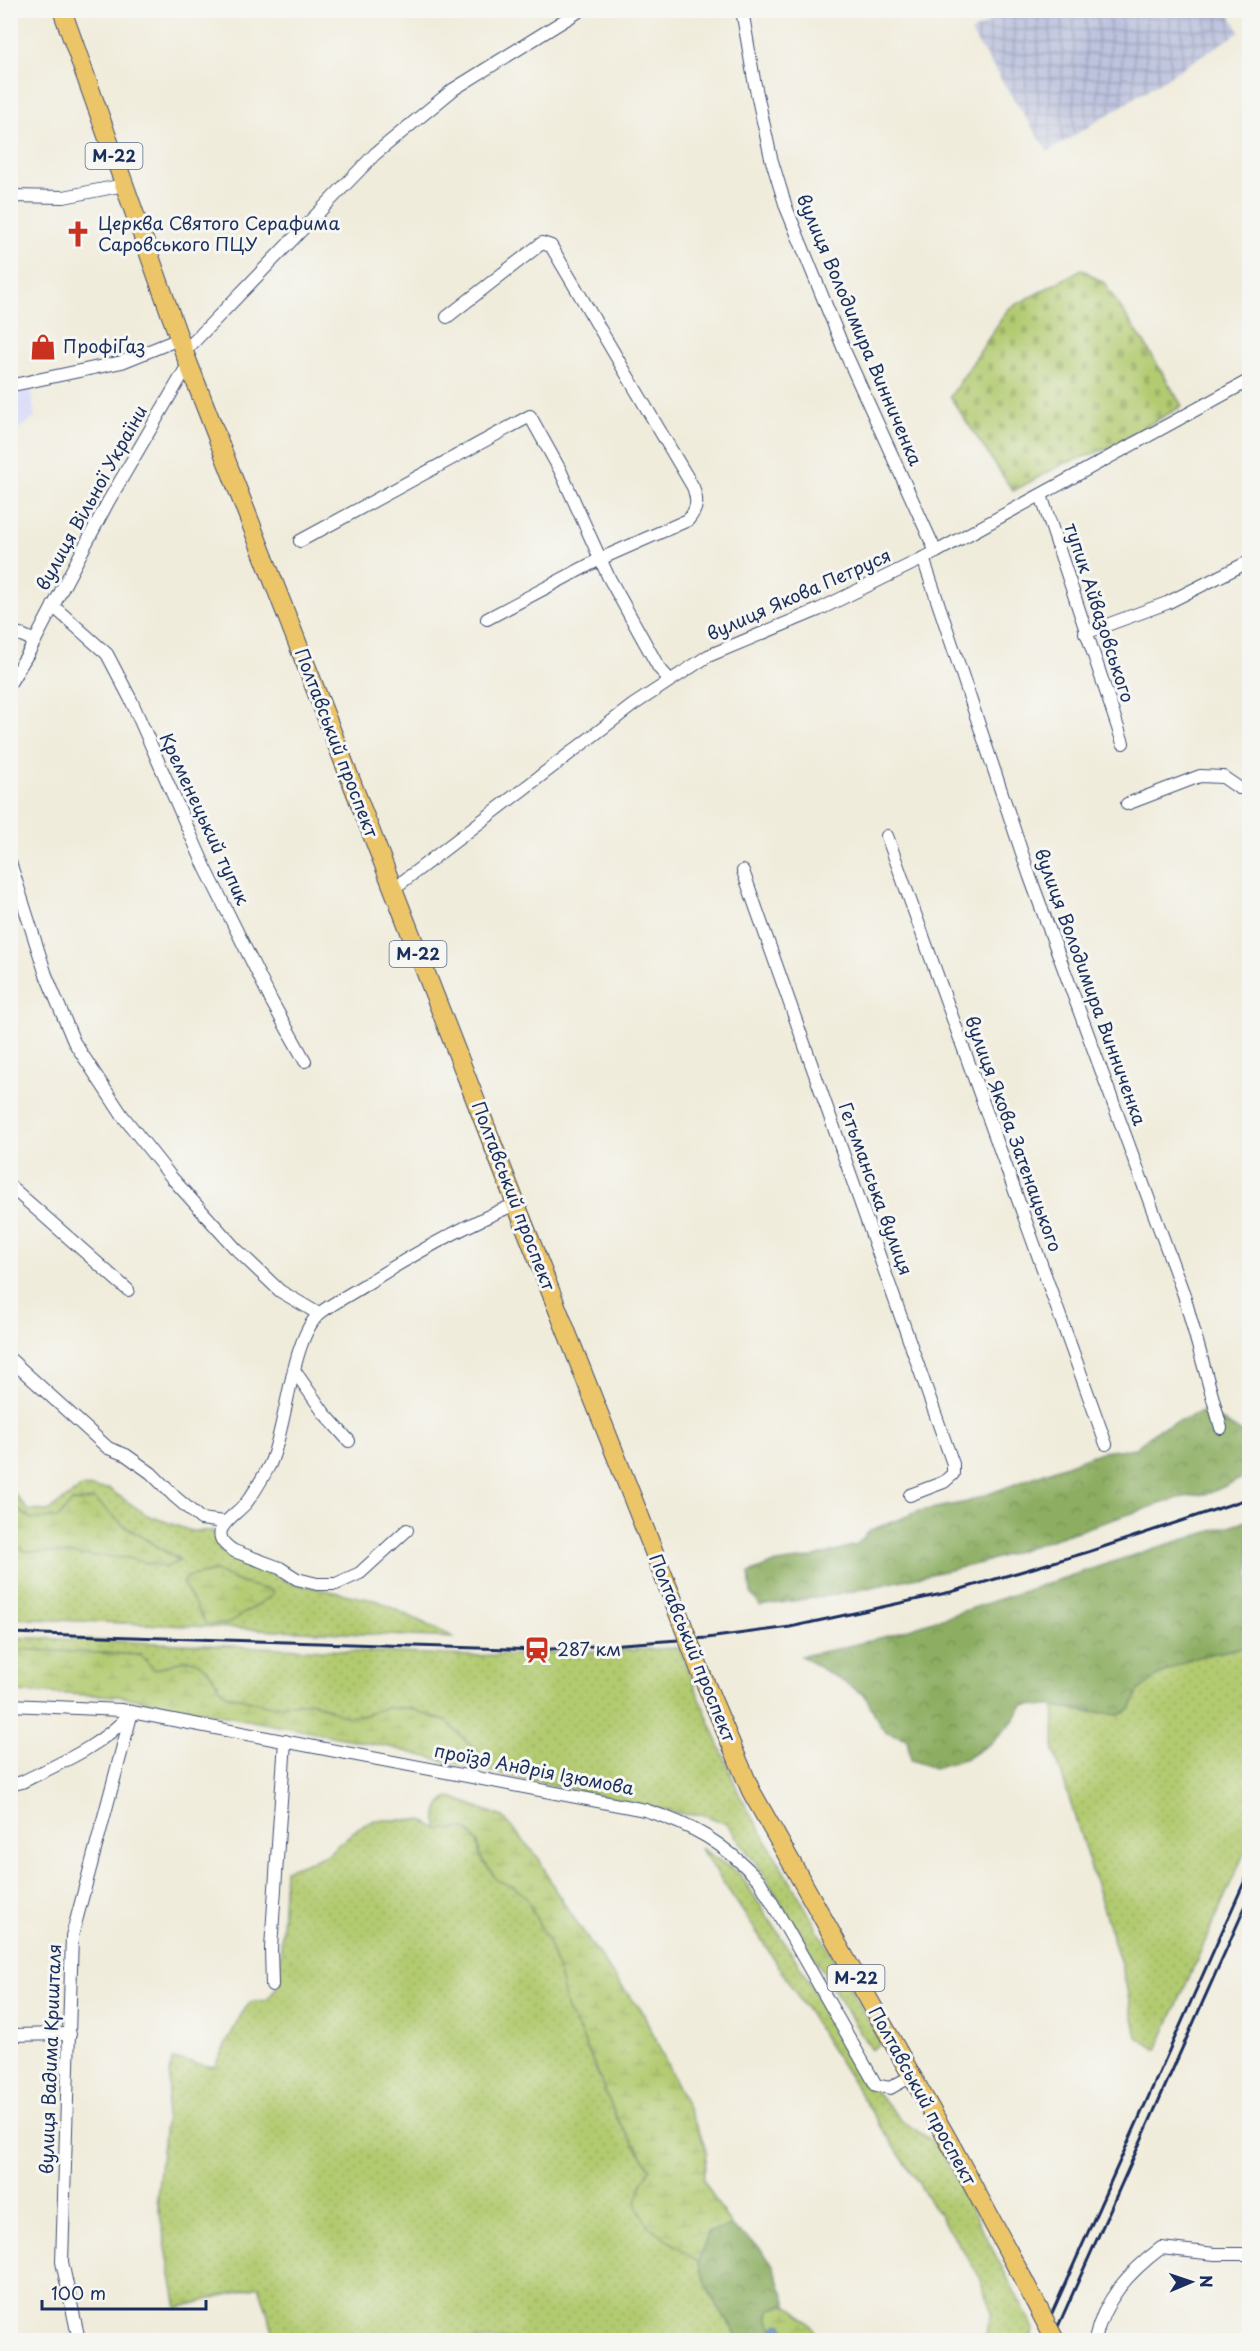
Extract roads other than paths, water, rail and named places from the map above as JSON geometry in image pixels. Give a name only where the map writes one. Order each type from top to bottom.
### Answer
[{"type":"highway","name":"Полтавський проспект","points":[[62,10],[184,352],[701,1673],[756,1801],[912,2076],[1055,2340]]},
{"type":"street","points":[[18,384],[122,362],[184,352],[375,154],[454,89],[580,10]]},
{"type":"street","name":"вулиця Володимира Винниченка","points":[[742,10],[771,158],[786,207],[845,352],[936,552]]},
{"type":"street","points":[[10,196],[64,197],[124,185]]},
{"type":"street","points":[[447,317],[542,243],[551,246],[693,487],[697,499],[696,510],[688,520],[600,559],[487,619]]},
{"type":"street","name":"вулиця Вільної України","points":[[10,683],[35,641],[184,352]]},
{"type":"street","name":"вулиця Якова Петруся","points":[[393,889],[633,705],[708,656],[818,610],[936,552],[1250,380]]},
{"type":"street","points":[[300,541],[530,416],[560,470],[600,559],[659,668],[669,680]]},
{"type":"street","name":"тупик Айвазовського","points":[[1041,495],[1123,743]]},
{"type":"street","name":"вулиця Володимира Винниченка","points":[[923,558],[1030,878],[1184,1295],[1221,1428]]},
{"type":"street","points":[[1085,633],[1167,603],[1250,561]]},
{"type":"street","name":"Кременецький тупик","points":[[53,606],[107,654],[131,700],[205,867],[272,1002],[305,1061]]},
{"type":"street","points":[[10,630],[35,641]]},
{"type":"street","points":[[1126,804],[1200,776],[1222,777],[1239,788]]},
{"type":"street","name":"вулиця Якова Затенацького","points":[[887,836],[1106,1444]]},
{"type":"street","points":[[10,862],[46,975],[74,1042],[122,1114],[172,1178],[235,1248],[280,1291],[319,1314]]},
{"type":"street","name":"Гетьманська вулиця","points":[[743,872],[953,1464],[953,1474],[944,1482],[910,1495]]},
{"type":"street","points":[[10,1186],[129,1290]]},
{"type":"street","points":[[407,1530],[360,1573],[341,1582],[328,1584],[297,1579],[280,1568],[234,1551],[228,1547],[221,1535],[224,1522],[245,1504],[271,1462],[294,1370],[306,1335],[319,1314],[383,1273],[459,1230],[516,1203]]},
{"type":"street","points":[[10,1359],[108,1448],[126,1455],[151,1473],[201,1519],[224,1522]]},
{"type":"street","points":[[294,1370],[324,1413],[349,1441]]},
{"type":"street","name":"проїзд Андрія Ізюмова","points":[[10,1705],[99,1708],[132,1712],[645,1810],[681,1822],[734,1854],[759,1880],[876,2085],[890,2088],[912,2076]]},
{"type":"street","points":[[10,1785],[88,1750],[115,1731],[132,1712]]},
{"type":"street","name":"вулиця Вадима Кришталя","points":[[79,2340],[62,2262],[72,1936],[132,1712]]},
{"type":"street","points":[[272,1985],[271,1948],[285,1741]]},
{"type":"street","points":[[13,2032],[70,2034]]},
{"type":"street","points":[[1095,2340],[1113,2293],[1139,2264],[1161,2248],[1215,2254],[1250,2254]]},
{"type":"water","points":[[778,2324],[782,2324],[793,2340],[770,2340]]},
{"type":"railway","points":[[10,1633],[537,1650],[707,1638],[790,1627],[951,1592],[1088,1552],[1250,1498]]},
{"type":"railway","points":[[1040,2340],[1250,1869]]},
{"type":"railway","points":[[1052,2340],[1250,1896]]},
{"type":"place","name":"Церква Святого Серафима Саровського ПЦУ","points":[[78,234]]},
{"type":"place","name":"ПрофіҐаз","points":[[43,347]]},
{"type":"place","name":"287 км","points":[[537,1650]]}]
